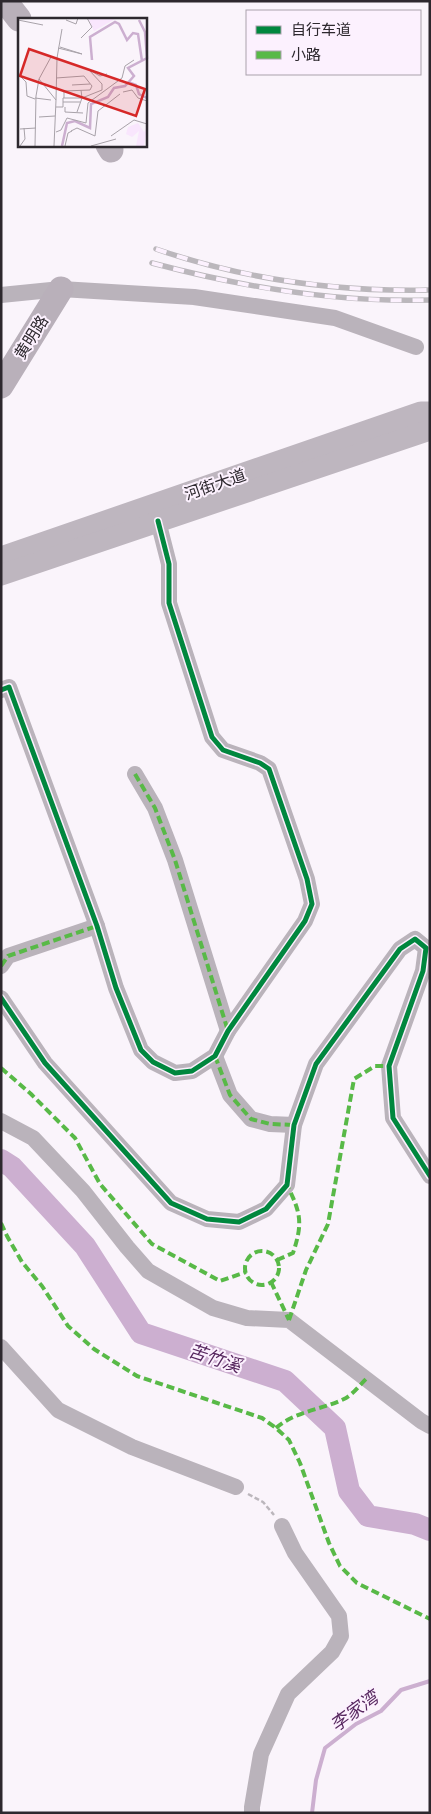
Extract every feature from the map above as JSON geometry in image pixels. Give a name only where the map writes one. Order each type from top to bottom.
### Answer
[{"type":"highway","name":"黄明路","points":[[1,386],[61,289]]},
{"type":"main road","name":"河街大道","points":[[1,557],[420,412],[430,412]]},
{"type":"main road","name":"河街大道","points":[[1,575],[430,430]]},
{"type":"street","points":[[1,295],[61,289],[194,297],[335,318],[416,347]]},
{"type":"street","points":[[1,690],[9,687],[97,926],[116,988],[140,1050],[152,1062],[175,1072],[192,1071],[215,1056],[228,1030],[305,921],[312,904],[307,878],[269,770],[260,763],[224,750],[212,737],[169,603],[169,564],[158,521]]},
{"type":"street","points":[[135,774],[155,808],[176,860],[228,1030]]},
{"type":"street","points":[[1,966],[8,956],[97,926]]},
{"type":"street","points":[[1,998],[45,1062],[171,1203],[207,1220],[238,1222],[266,1210],[287,1185],[294,1125],[316,1064],[400,949],[415,939],[426,948],[423,971],[389,1066],[393,1118],[430,1176]]},
{"type":"street","points":[[215,1056],[230,1095],[250,1119],[270,1124],[294,1125]]},
{"type":"street","points":[[1,1120],[33,1138],[83,1191],[127,1248],[148,1271],[213,1308],[246,1318],[289,1320],[430,1426]]},
{"type":"street","points":[[1,1346],[58,1410],[132,1447],[236,1486]]},
{"type":"street","points":[[252,1813],[260,1754],[288,1694],[332,1652],[341,1636],[339,1616],[295,1553],[282,1526]]},
{"type":"path","points":[[236,1486],[263,1502],[282,1526]]},
{"type":"waterway","name":"苦竹溪","points":[[1,1160],[12,1167],[85,1246],[141,1333],[285,1381],[335,1428],[349,1491],[368,1516],[415,1524],[430,1530]]},
{"type":"waterway","name":"李家湾","points":[[312,1813],[316,1780],[325,1748],[356,1724],[381,1711],[401,1690],[430,1681]]},
{"type":"railway","points":[[156,249],[223,268],[291,282],[361,289],[430,290]]},
{"type":"railway","points":[[152,263],[186,272],[290,292],[360,299],[430,300]]},
{"type":"marked path","points":[[135,774],[155,808],[175,860],[228,1031]]},
{"type":"marked path","points":[[1,966],[8,956],[97,926]]},
{"type":"marked path","points":[[215,1056],[230,1095],[251,1119],[270,1124],[294,1125]]},
{"type":"marked path","points":[[289,1320],[306,1270],[328,1224],[354,1079],[375,1066],[389,1066]]},
{"type":"marked path","points":[[1,1068],[31,1094],[75,1138],[100,1184],[152,1244],[220,1281],[246,1272]]},
{"type":"marked path","points":[[277,1260],[293,1253],[298,1234],[298,1211],[287,1185]]},
{"type":"marked path","points":[[1,1223],[22,1262],[42,1286],[68,1326],[94,1349],[137,1376],[262,1418],[276,1428],[289,1440],[300,1463],[329,1543],[340,1566],[357,1583],[430,1619]]},
{"type":"marked path","points":[[262,1251],[274,1256],[279,1268],[274,1280],[262,1285],[250,1280],[245,1268],[250,1256],[262,1251]]},
{"type":"marked path","points":[[271,1282],[289,1320]]},
{"type":"marked path","points":[[276,1428],[293,1417],[346,1398],[366,1379]]},
{"type":"cycle path","points":[[1,690],[9,687],[97,926],[116,988],[141,1050],[153,1062],[175,1073],[192,1071],[215,1056],[228,1031],[305,921],[312,904],[307,879],[269,769],[260,763],[223,750],[212,737],[169,603],[169,564],[158,521]]},
{"type":"cycle path","points":[[1,998],[45,1063],[171,1203],[207,1219],[239,1222],[266,1209],[287,1185],[294,1125],[316,1064],[400,949],[415,939],[426,948],[423,971],[389,1066],[393,1118],[430,1176]]}]
